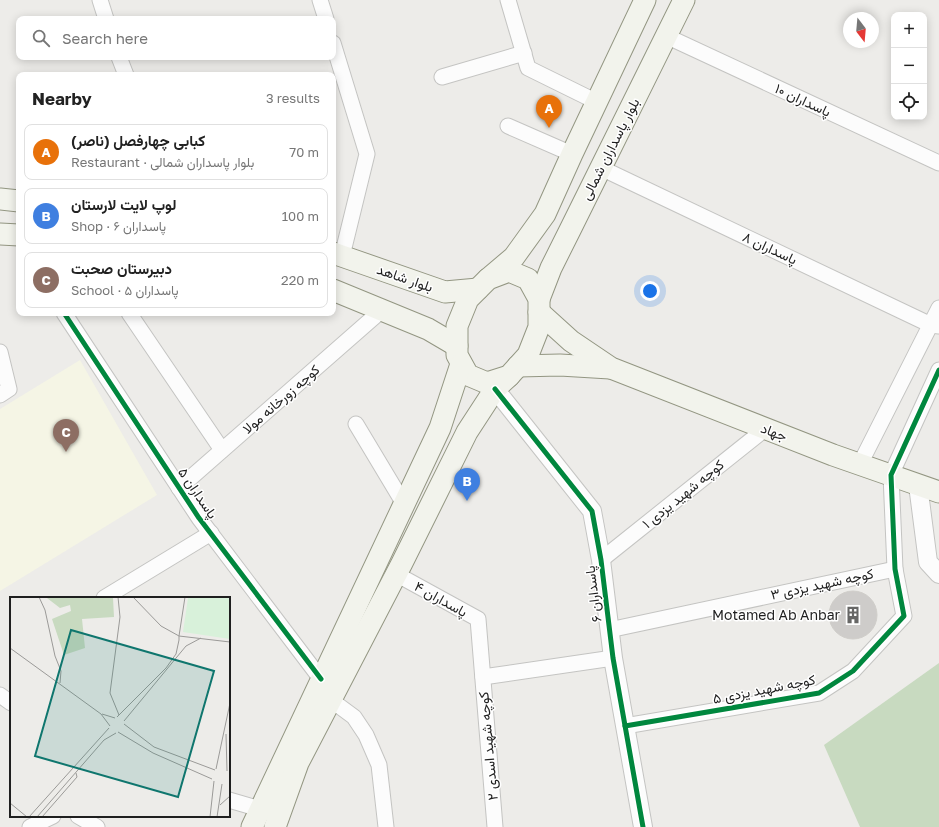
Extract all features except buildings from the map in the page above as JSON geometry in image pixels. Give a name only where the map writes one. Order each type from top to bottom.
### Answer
[{"type":"main road","points":[[256,818],[440,428],[459,355],[457,326],[468,299],[514,257],[545,214],[645,0]]},
{"type":"main road","name":"بلوار پاسداران شمالی","points":[[539,305],[552,268],[684,0]]},
{"type":"main road","points":[[0,199],[16,201]]},
{"type":"main road","name":"بلوار شاهد","points":[[337,255],[445,292],[483,284]]},
{"type":"main road","points":[[275,827],[298,763],[396,574],[467,432],[507,377],[528,355],[539,327],[539,305],[528,279],[509,271],[483,284]]},
{"type":"main road","points":[[336,291],[428,329],[459,355],[468,375],[487,383],[507,377]]},
{"type":"main road","name":"جهاد","points":[[539,305],[571,341],[611,368],[765,429],[939,492]]},
{"type":"main road","name":"جهاد","points":[[507,377],[560,365],[611,368]]},
{"type":"street","points":[[100,0],[105,16]]},
{"type":"street","points":[[320,0],[325,16]]},
{"type":"street","points":[[508,0],[528,68],[597,102]]},
{"type":"street","name":"پاسداران ۱۰","points":[[666,36],[939,163]]},
{"type":"street","points":[[336,53],[367,154],[337,255]]},
{"type":"street","points":[[442,77],[524,53]]},
{"type":"street","points":[[120,60],[125,72]]},
{"type":"street","points":[[508,126],[572,154]]},
{"type":"street","name":"پاسداران ۸","points":[[601,168],[935,325]]},
{"type":"street","points":[[860,464],[935,325],[939,308]]},
{"type":"street","name":"کوچه زورخانه مولا","points":[[179,488],[382,310]]},
{"type":"street","name":"پاسداران ۵","points":[[66,316],[210,533],[321,679]]},
{"type":"street","points":[[131,316],[222,450]]},
{"type":"street","points":[[0,352],[9,389],[0,395]]},
{"type":"street","points":[[895,569],[891,475],[939,370]]},
{"type":"street","name":"پاسداران ۶","points":[[507,377],[592,511],[601,560],[613,658],[643,827]]},
{"type":"street","points":[[356,424],[404,504]]},
{"type":"street","name":"کوچه شهید یزدی ۱","points":[[601,560],[765,429]]},
{"type":"street","points":[[918,484],[928,562],[939,574]]},
{"type":"street","points":[[106,597],[210,533]]},
{"type":"street","name":"کوچه شهید یزدی ۳","points":[[609,630],[895,569]]},
{"type":"street","name":"کوچه شهید یزدی ۵","points":[[625,726],[819,693],[852,671],[904,616],[895,569]]},
{"type":"street","name":"پاسداران ۴","points":[[396,574],[478,619],[482,677]]},
{"type":"street","name":"کوچه شهید اسدی ۲","points":[[496,827],[482,677],[613,658]]},
{"type":"street","points":[[0,695],[10,702]]},
{"type":"street","points":[[331,700],[354,717],[366,735],[379,765],[386,827]]},
{"type":"street","points":[[230,801],[256,818]]},
{"type":"street","points":[[30,827],[51,817]]},
{"type":"street","points":[[80,817],[97,827]]},
{"type":"shaded area","points":[[80,360],[157,495],[0,591],[0,409]]},
{"type":"green space","points":[[939,663],[939,827],[860,827],[824,745]]},
{"type":"cycle path","points":[[66,316],[199,518],[321,679]]},
{"type":"cycle path","points":[[625,726],[819,693],[853,671],[904,616],[895,569],[891,475],[939,370]]},
{"type":"cycle path","points":[[495,389],[592,511],[601,560],[613,658],[643,827]]},
{"type":"place","name":"کبابی چهارفصل (ناصر)","points":[[549,128]]},
{"type":"place","name":"دبیرستان صحبت","points":[[66,452]]},
{"type":"place","name":"لوپ لایت لارستان","points":[[467,501]]},
{"type":"place","name":"Motamed Ab Anbar","points":[[853,615]]}]
